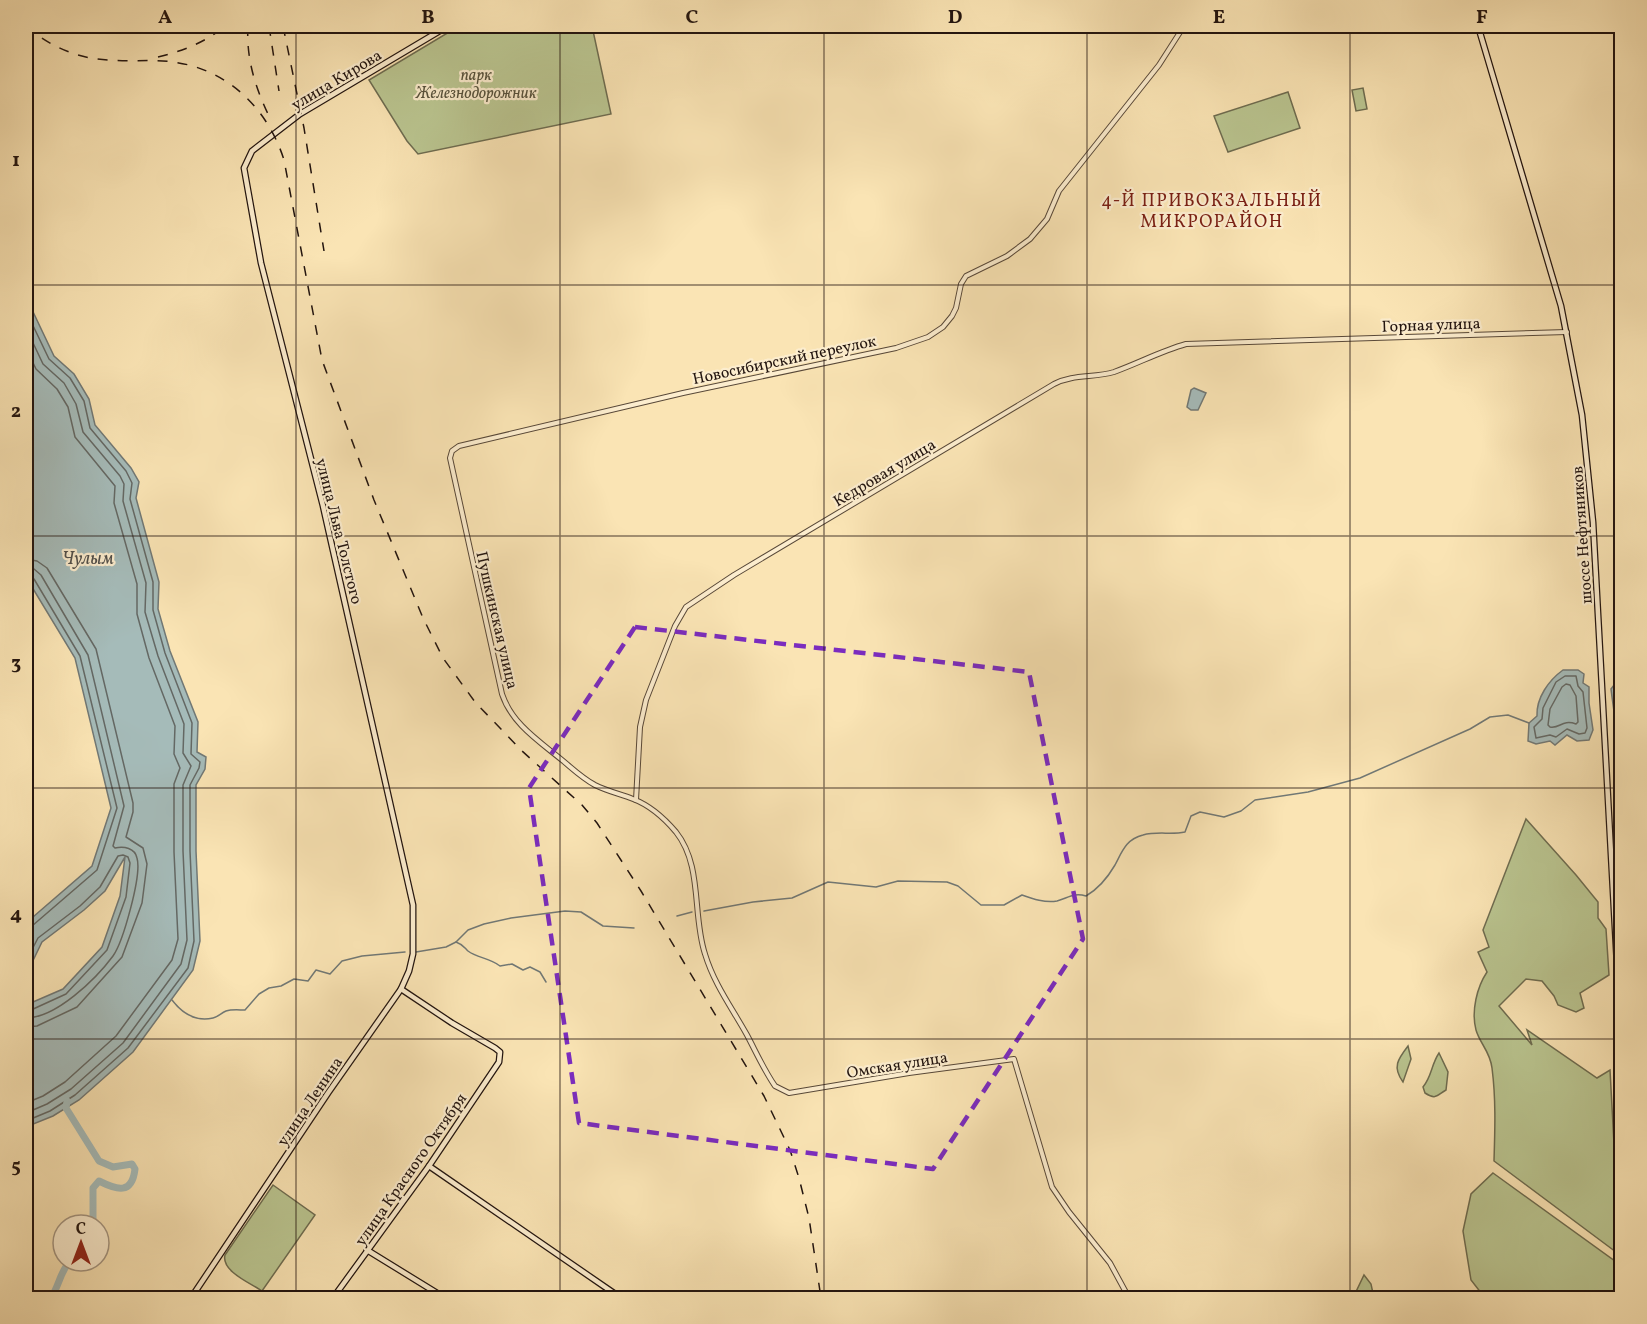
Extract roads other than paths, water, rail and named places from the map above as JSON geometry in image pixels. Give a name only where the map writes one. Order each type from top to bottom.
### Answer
[{"type":"main road","name":"улица Кирова","points":[[245,162],[252,151],[280,127],[448,26]]},
{"type":"main road","name":"шоссе Нефтяников","points":[[1479,26],[1567,332],[1582,415],[1591,489],[1622,1057]]},
{"type":"main road","name":"улица Льва Толстого","points":[[245,162],[244,172],[261,263],[323,506],[413,905]]},
{"type":"main road","name":"улица Ленина","points":[[191,1299],[328,1093],[401,989],[410,971],[413,954],[413,905]]},
{"type":"main road","name":"улица Красного Октября","points":[[333,1299],[429,1166],[499,1062],[500,1052],[401,989]]},
{"type":"main road","points":[[429,1166],[621,1299]]},
{"type":"main road","points":[[367,1250],[445,1299]]},
{"type":"street","name":"Новосибирский переулок","points":[[452,451],[459,446],[683,393],[896,348],[928,337],[943,327],[952,316],[958,303],[961,284],[966,276],[1007,256],[1030,238],[1047,219],[1059,191],[1159,65],[1184,26]]},
{"type":"street","name":"Горная улица","points":[[1296,340],[1567,332]]},
{"type":"street","name":"Кедровая улица","points":[[636,800],[640,727],[646,700],[675,626],[689,605],[734,575],[1060,381],[1110,373],[1186,345],[1296,340]]},
{"type":"street","name":"Пушкинская улица","points":[[452,451],[450,461],[452,471],[507,708],[529,733],[580,776],[600,787],[636,800],[667,823],[683,844],[693,876],[699,929],[709,965],[727,1002],[774,1084],[784,1092]]},
{"type":"street","name":"Омская улица","points":[[784,1092],[1014,1059],[1052,1187],[1110,1263],[1130,1299]]},
{"type":"water","name":"Чулым","points":[[26,297],[54,356],[74,374],[89,399],[95,425],[131,468],[139,482],[136,498],[159,582],[158,609],[170,651],[198,722],[197,752],[206,757],[205,769],[196,785],[200,941],[193,970],[133,1052],[79,1100],[53,1116],[26,1127],[26,1005],[63,989],[102,947],[120,896],[125,857],[105,891],[42,942],[26,975],[26,923],[92,866],[111,808],[75,658],[29,582],[26,582]]},
{"type":"water","points":[[1194,388],[1206,393],[1198,410],[1191,410],[1187,407],[1191,390]]},
{"type":"water","points":[[1563,670],[1578,670],[1584,674],[1583,683],[1589,687],[1593,730],[1589,740],[1577,741],[1567,735],[1555,745],[1550,741],[1536,744],[1528,741],[1529,723],[1537,716],[1541,696],[1548,684]]},
{"type":"water","points":[[1614,685],[1621,687],[1621,762],[1611,689]]},
{"type":"waterway","points":[[704,911],[792,898],[828,882],[876,887],[898,881],[947,882],[958,886],[981,905],[1004,905],[1022,895],[1048,901],[1057,901],[1074,895],[1086,896],[1106,878],[1125,847],[1132,840],[1148,834],[1185,832],[1191,816],[1200,812],[1224,817],[1241,811],[1255,800],[1308,792],[1360,778],[1470,729],[1490,717],[1508,715],[1529,723]]},
{"type":"waterway","points":[[416,952],[446,947],[456,942],[468,930],[484,924],[565,911],[581,912],[603,926],[634,928]]},
{"type":"waterway","points":[[677,916],[692,912]]},
{"type":"waterway","points":[[456,942],[468,951],[500,966],[512,964],[523,970],[530,967],[540,972],[546,982]]},
{"type":"waterway","points":[[172,1000],[190,1015],[201,1019],[213,1018],[228,1010],[245,1010],[259,994],[269,988],[281,986],[294,979],[308,981],[316,970],[330,974],[342,961],[362,956],[405,952]]},
{"type":"waterway","points":[[67,1101],[66,1108],[99,1161],[113,1167],[132,1164],[135,1169],[131,1183],[127,1187],[112,1187],[99,1181],[93,1188],[93,1213]]},
{"type":"waterway","points":[[51,1298],[63,1273]]},
{"type":"railway","points":[[26,26],[44,40],[86,57],[117,61],[173,62],[211,73],[243,95],[268,124],[284,160],[322,360],[374,500],[423,618],[443,658],[475,702],[522,751],[582,805],[597,823],[641,891],[764,1096],[790,1150],[799,1178],[809,1218],[821,1298]]},
{"type":"railway","points":[[158,57],[194,45],[225,26]]},
{"type":"railway","points":[[248,26],[248,49],[252,72],[269,116]]},
{"type":"railway","points":[[269,26],[279,91]]},
{"type":"railway","points":[[283,26],[304,128],[324,251]]},
{"type":"district","name":"4-Й ПРИВОКЗАЛЬНЫЙ МИКРОРАЙОН","points":[[1212,210]]},
{"type":"park label","name":"парк Железнодорожник","points":[[476,83]]}]
